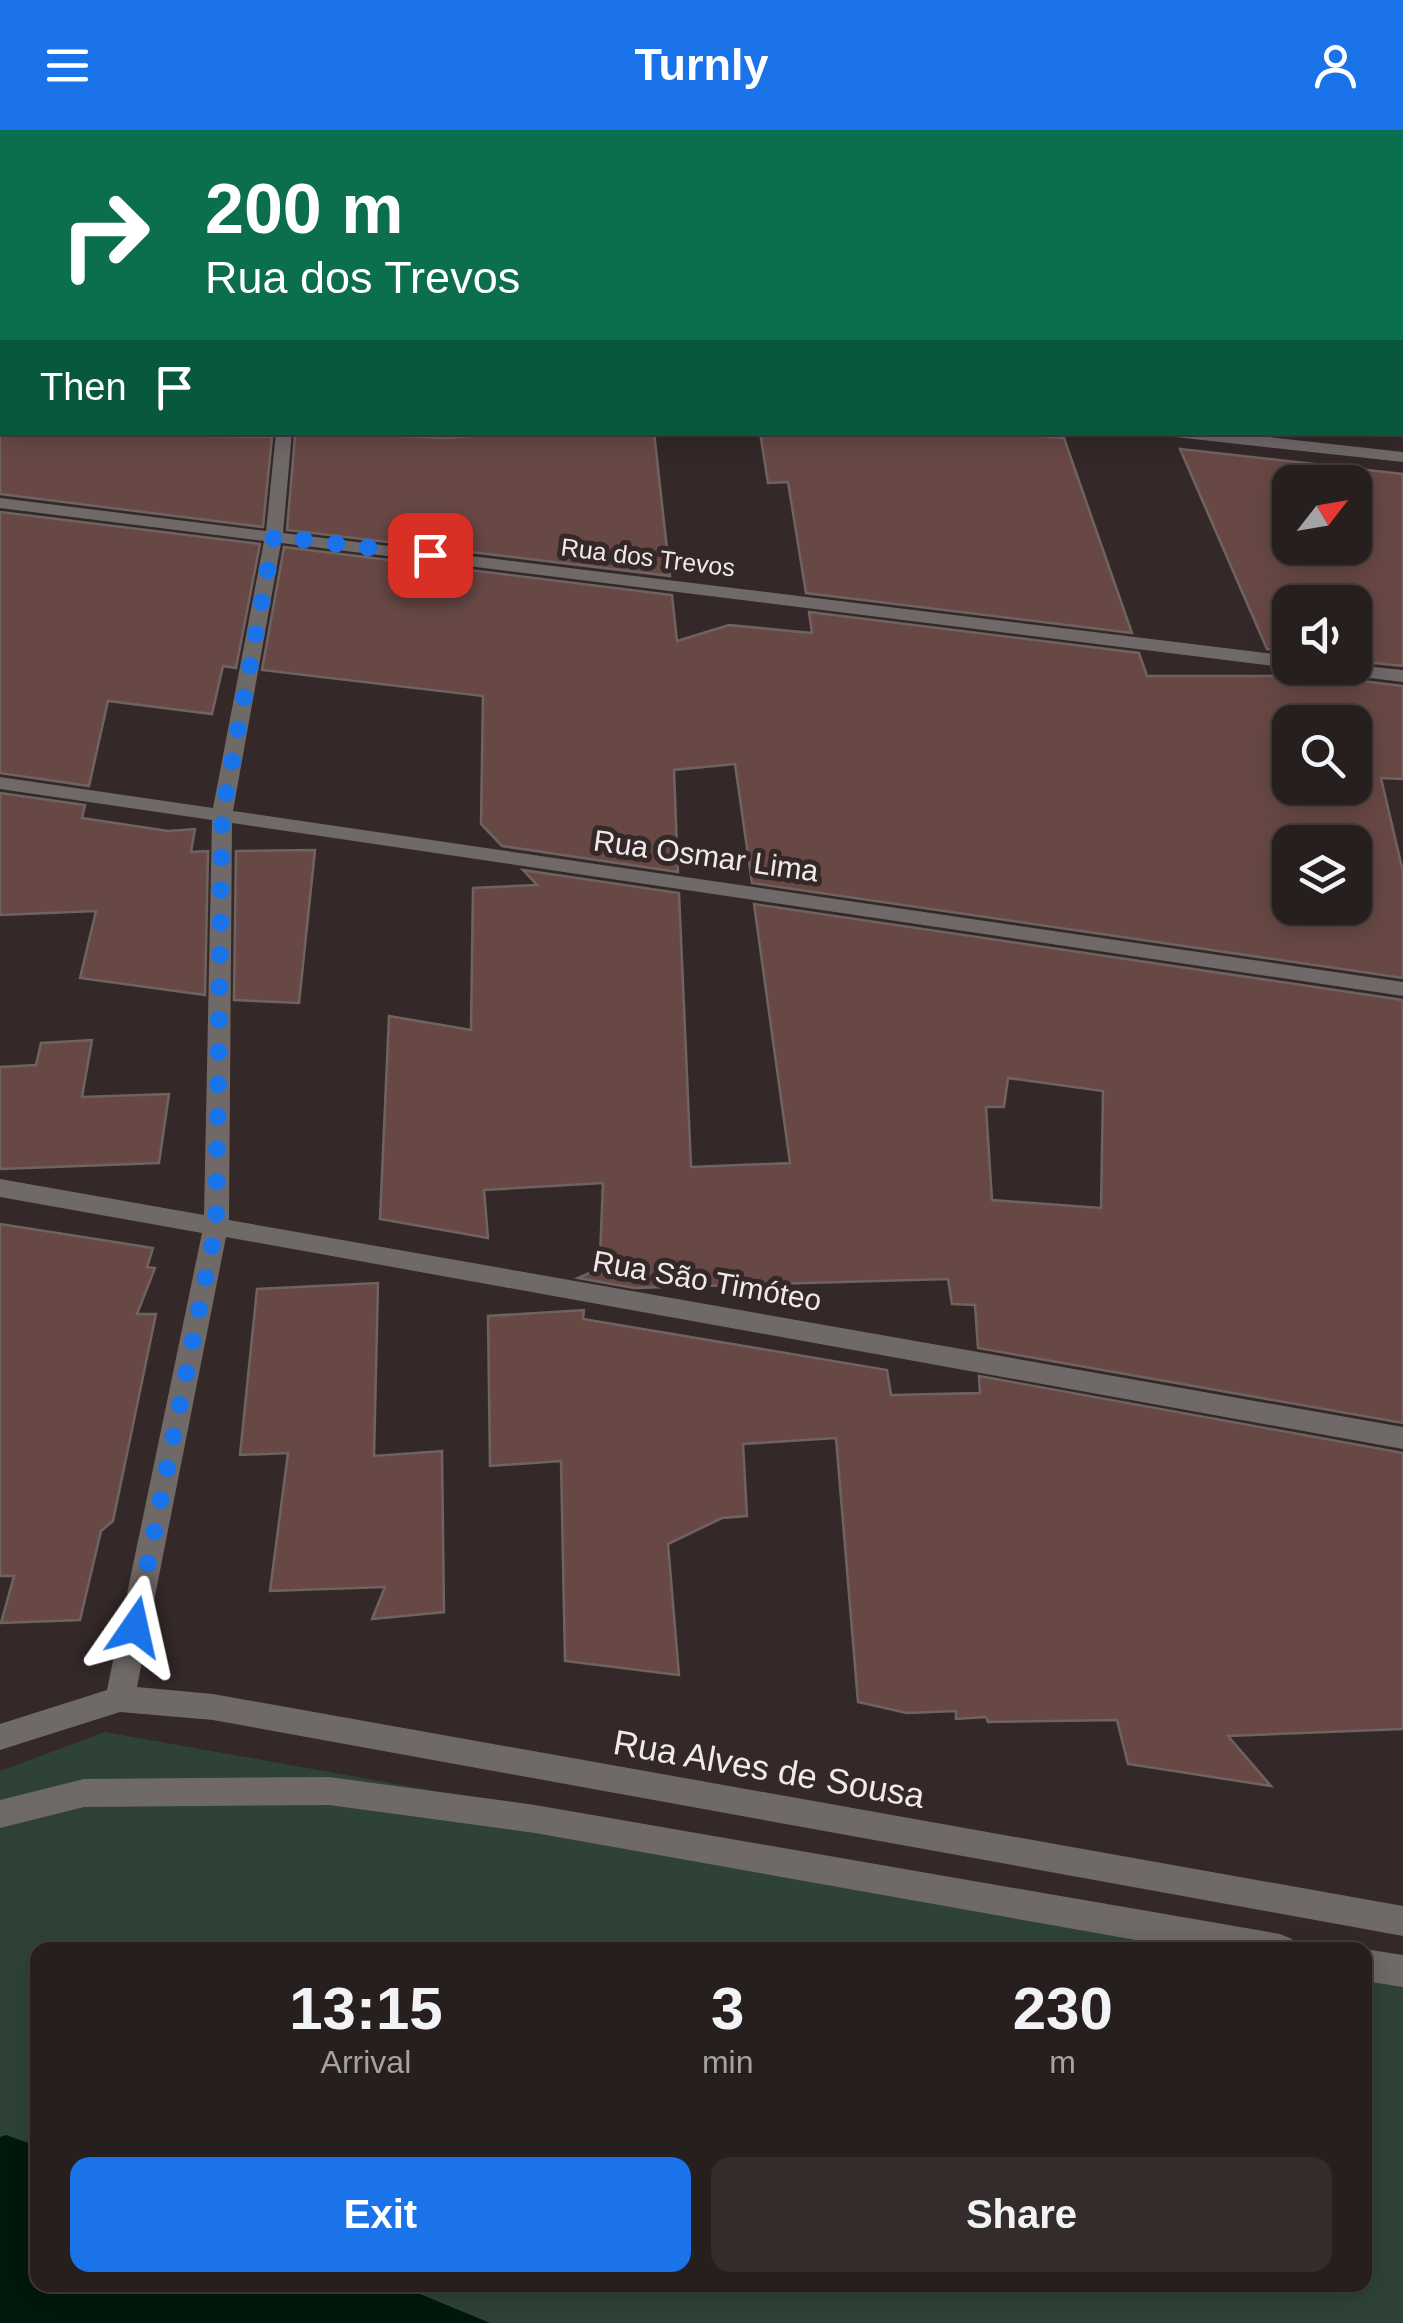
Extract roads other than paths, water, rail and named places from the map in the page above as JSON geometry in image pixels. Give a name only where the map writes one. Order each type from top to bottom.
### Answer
[{"type":"street","points":[[0,1737],[120,1700],[216,1226],[222,815],[274,536],[284,435]]},
{"type":"street","points":[[1202,435],[1403,457]]},
{"type":"street","name":"Rua dos Trevos","points":[[0,502],[1272,660]]},
{"type":"street","points":[[1372,672],[1403,676]]},
{"type":"street","name":"Rua Osmar Lima","points":[[0,784],[1403,989]]},
{"type":"street","name":"Rua São Timóteo","points":[[0,1188],[1403,1438]]},
{"type":"street","name":"Rua Alves de Sousa","points":[[120,1700],[214,1707],[1403,1921]]},
{"type":"street","points":[[0,1814],[84,1793],[328,1791],[536,1819],[1235,1942]]},
{"type":"street","points":[[1372,1966],[1403,1971]]}]
